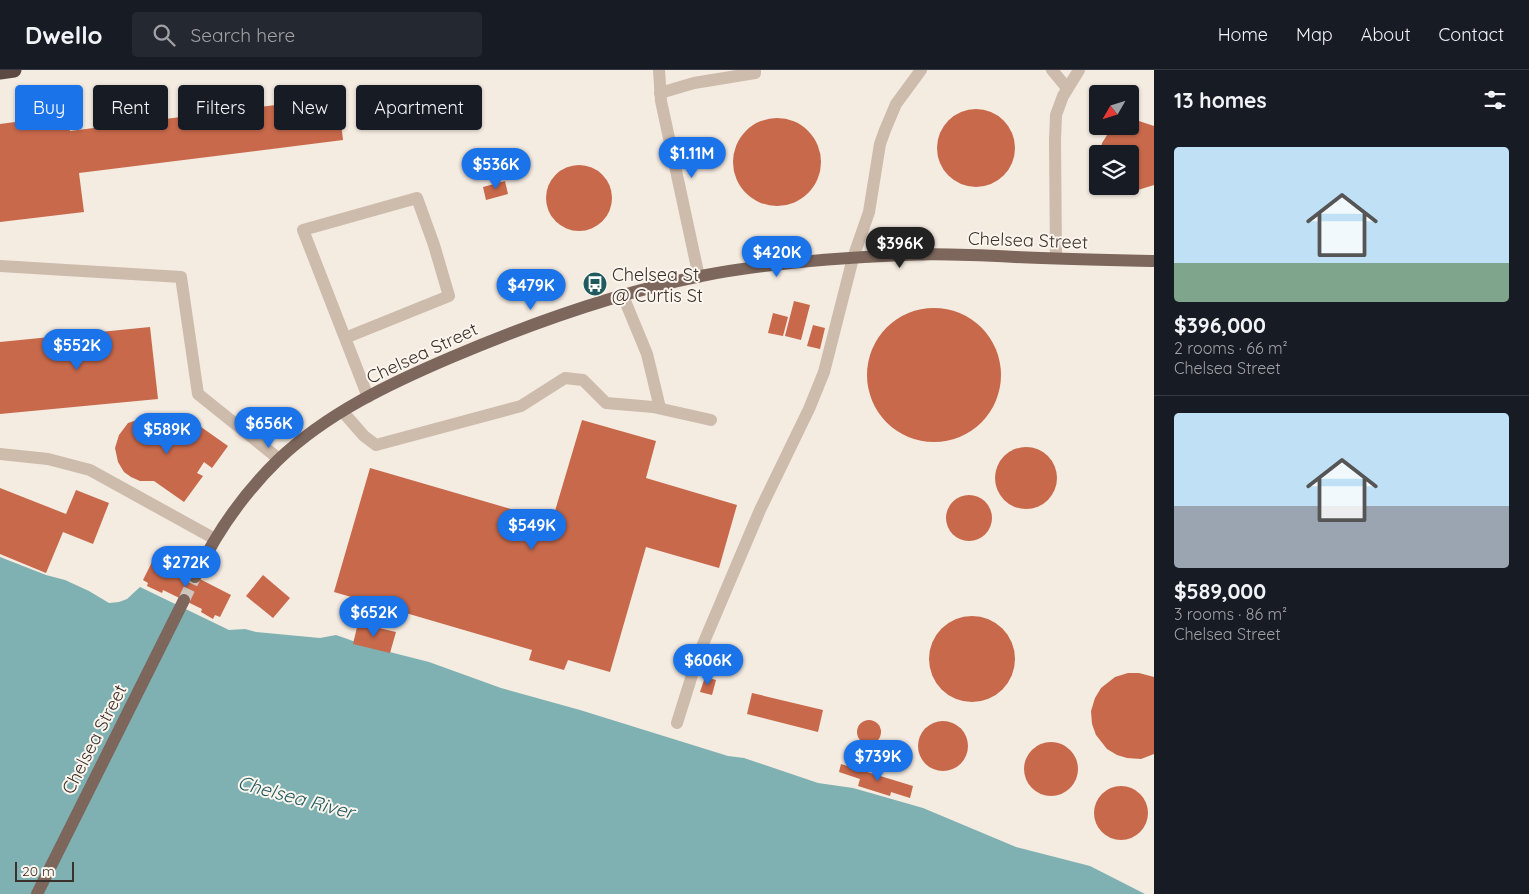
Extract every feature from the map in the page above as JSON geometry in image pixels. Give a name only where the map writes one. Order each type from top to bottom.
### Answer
[{"type":"highway","points":[[0,72],[14,70]]},
{"type":"main road","name":"Chelsea Street","points":[[195,577],[215,539],[244,497],[279,459],[313,431],[368,397],[411,375],[473,348],[546,320],[623,296],[698,277],[770,265],[905,254],[1154,261]]},
{"type":"main road","name":"Chelsea Street","points":[[37,894],[184,600]]},
{"type":"street","points":[[659,70],[660,89],[698,277]]},
{"type":"street","points":[[660,89],[755,73],[755,70]]},
{"type":"street","points":[[677,723],[698,656],[764,502],[809,409],[824,372],[853,258],[869,212],[880,144],[896,104],[921,70]]},
{"type":"street","points":[[1052,70],[1067,88]]},
{"type":"street","points":[[1056,258],[1055,126],[1059,104],[1079,70]]},
{"type":"street","points":[[345,338],[449,296],[418,198],[303,230],[345,338],[368,397]]},
{"type":"street","points":[[0,266],[181,277],[198,394],[279,459]]},
{"type":"street","points":[[623,296],[647,354],[660,408]]},
{"type":"street","points":[[343,412],[364,436],[376,445],[521,406],[565,378],[583,380],[606,403],[660,408],[711,420]]},
{"type":"street","points":[[0,454],[48,459],[90,470],[215,539]]},
{"type":"water","name":"Chelsea River","points":[[0,557],[46,575],[65,580],[109,603],[127,599],[140,587],[229,630],[245,629],[256,632],[320,638],[336,635],[370,647],[429,662],[501,688],[580,710],[728,756],[744,758],[818,783],[853,788],[923,808],[1016,847],[1090,866],[1145,894],[0,894]]},
{"type":"building","points":[[274,105],[274,130],[342,130],[343,140],[79,173],[84,212],[0,222],[0,124],[15,122],[15,130],[70,131],[93,128],[93,130],[168,130],[168,119],[178,117],[178,130],[264,130],[264,106]]},
{"type":"building","points":[[968,109],[984,109],[998,115],[1009,126],[1015,140],[1015,156],[1009,170],[998,181],[984,187],[968,187],[954,181],[943,170],[937,156],[937,140],[943,126],[954,115]]},
{"type":"building","points":[[777,118],[794,121],[808,131],[818,145],[821,162],[818,179],[808,193],[794,203],[777,206],[760,203],[746,193],[736,179],[733,162],[736,145],[746,131],[760,121]]},
{"type":"building","points":[[1139,121],[1154,126],[1154,185],[1139,190],[1139,145],[1102,145],[1107,135],[1139,135]]},
{"type":"building","points":[[573,165],[585,165],[597,170],[607,180],[612,192],[610,211],[597,226],[585,231],[573,231],[561,226],[551,216],[546,204],[546,192],[551,180],[561,170]]},
{"type":"building","points":[[505,181],[508,194],[486,200],[483,187]]},
{"type":"building","points":[[794,301],[810,305],[801,340],[785,336]]},
{"type":"building","points":[[934,308],[960,313],[971,319],[981,328],[990,338],[996,349],[1001,375],[996,401],[990,412],[981,422],[971,431],[960,437],[934,442],[908,437],[897,431],[887,422],[878,412],[872,401],[867,375],[872,349],[878,338],[887,328],[897,319],[908,313]]},
{"type":"building","points":[[773,313],[788,317],[783,336],[768,333]]},
{"type":"building","points":[[813,325],[825,328],[820,349],[807,346]]},
{"type":"building","points":[[150,327],[158,399],[0,414],[0,342]]},
{"type":"building","points":[[146,417],[157,419],[167,425],[174,432],[179,445],[194,422],[228,446],[212,468],[204,462],[197,473],[203,476],[184,502],[154,481],[140,481],[131,477],[124,472],[118,462],[115,448],[119,435],[128,423]]},
{"type":"building","points":[[582,420],[656,441],[646,478],[737,505],[719,568],[646,547],[610,672],[568,660],[564,670],[529,660],[532,650],[334,592],[370,468],[552,521]]},
{"type":"building","points":[[1026,447],[1038,449],[1048,456],[1055,466],[1057,478],[1055,490],[1048,500],[1038,507],[1026,509],[1014,507],[1004,500],[997,490],[995,478],[997,466],[1004,456],[1014,449]]},
{"type":"building","points":[[0,488],[66,514],[76,490],[109,503],[93,544],[63,532],[46,573],[0,554]]},
{"type":"building","points":[[964,495],[974,495],[988,505],[992,518],[988,531],[982,537],[974,541],[964,541],[950,531],[946,523],[946,513],[956,499]]},
{"type":"building","points":[[155,556],[231,595],[220,617],[215,615],[213,619],[201,612],[202,609],[163,590],[162,593],[147,586],[148,583],[143,580]]},
{"type":"building","points":[[263,575],[290,598],[273,618],[246,596]]},
{"type":"building","points":[[964,616],[980,616],[989,619],[1003,628],[1012,642],[1015,659],[1012,676],[1003,690],[989,699],[980,702],[964,702],[948,695],[936,683],[929,667],[929,651],[936,635],[948,623]]},
{"type":"building","points":[[358,623],[396,632],[390,653],[353,644]]},
{"type":"building","points":[[1128,673],[1139,673],[1154,677],[1154,754],[1141,759],[1127,758],[1107,749],[1096,735],[1092,724],[1091,711],[1095,698],[1101,688],[1115,677]]},
{"type":"building","points":[[705,677],[716,680],[712,695],[700,692]]},
{"type":"building","points":[[752,693],[823,710],[818,732],[747,714]]},
{"type":"building","points":[[869,720],[874,721],[880,727],[880,737],[874,743],[869,744],[864,743],[858,737],[857,732],[858,727],[864,721]]},
{"type":"building","points":[[943,721],[953,723],[961,728],[966,736],[968,746],[966,756],[961,764],[953,769],[943,771],[933,769],[925,764],[920,756],[918,746],[920,736],[925,728],[933,723]]},
{"type":"building","points":[[1046,742],[1056,742],[1066,746],[1074,754],[1078,769],[1074,784],[1066,792],[1056,796],[1046,796],[1036,792],[1028,784],[1024,774],[1024,764],[1028,754],[1036,746]]},
{"type":"building","points":[[841,764],[913,786],[910,798],[891,792],[890,796],[858,786],[860,779],[839,772]]},
{"type":"building","points":[[1116,786],[1126,786],[1136,790],[1144,798],[1148,813],[1144,828],[1136,836],[1126,840],[1116,840],[1106,836],[1098,828],[1094,818],[1094,808],[1098,798],[1106,790]]},
{"type":"tunnel","points":[[184,600],[195,577]]},
{"type":"place","name":"Chelsea St @ Curtis St","points":[[595,284]]}]
